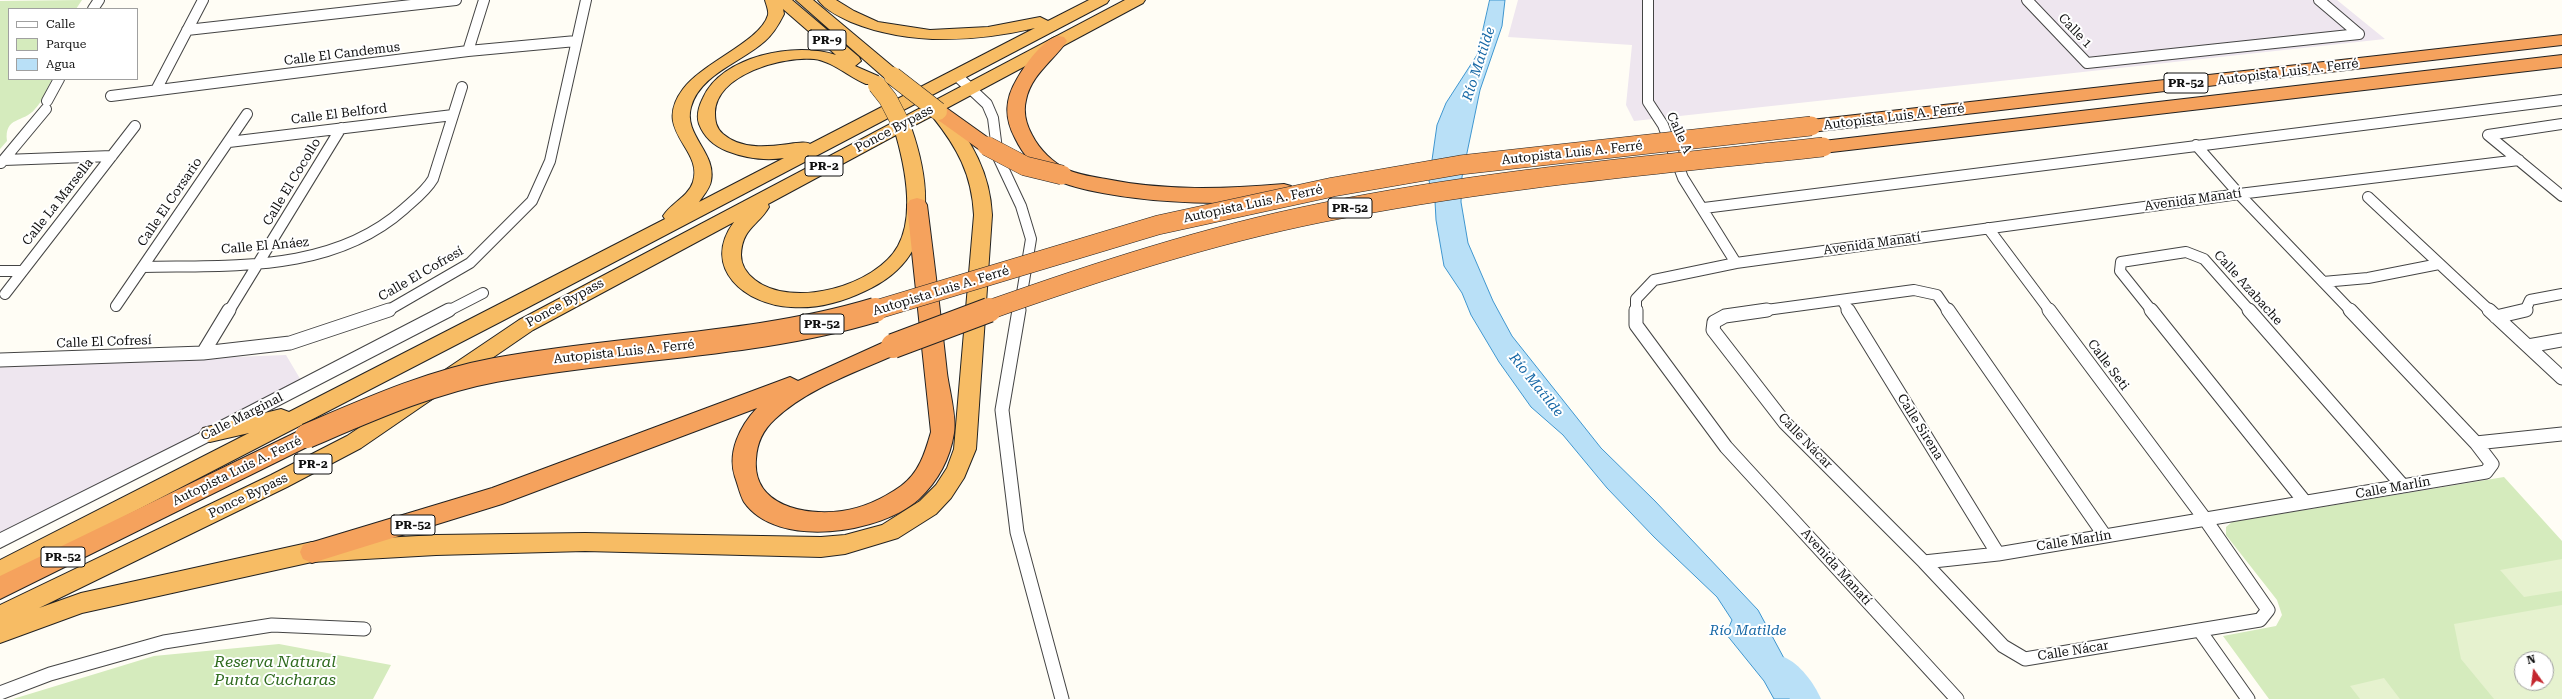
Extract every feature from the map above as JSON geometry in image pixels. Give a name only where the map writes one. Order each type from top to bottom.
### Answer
[{"type":"highway","points":[[662,225],[688,201],[702,180],[702,160],[683,130],[680,117],[689,93],[712,68],[769,28],[776,14],[773,0]]},
{"type":"highway","name":"PR-9","points":[[783,0],[874,82],[898,118],[908,146],[917,205]]},
{"type":"highway","name":"PR-9","points":[[804,0],[893,76],[938,111]]},
{"type":"highway","points":[[826,0],[850,14],[885,28],[931,35],[956,36],[1019,28],[1086,8]]},
{"type":"highway","name":"Ponce Bypass","points":[[0,616],[279,482],[354,442],[603,271],[662,225],[860,126],[1100,0]]},
{"type":"highway","name":"Ponce Bypass","points":[[0,571],[332,400],[603,271],[676,243],[1137,0]]},
{"type":"highway","name":"Autopista Luis A. Ferré","points":[[0,588],[307,436],[401,396],[493,370],[544,361],[692,346],[846,319],[1158,225],[1333,187],[1460,165],[2562,40]]},
{"type":"highway","points":[[1058,41],[1031,69],[1018,92],[1016,116],[1024,139],[1042,162],[1062,175]]},
{"type":"highway","points":[[860,126],[794,150],[773,154],[758,153],[735,149],[722,143],[709,127],[707,108],[718,87],[740,71],[756,63],[785,56],[814,54],[825,56],[838,61],[860,77],[874,82]]},
{"type":"highway","name":"Autopista Luis A. Ferré","points":[[312,552],[428,520],[512,492],[619,453],[893,346],[1111,267],[1250,228],[1387,202],[1498,184],[2562,61]]},
{"type":"highway","points":[[938,111],[1000,154],[1025,166],[1114,188],[1205,196],[1242,196],[1333,187]]},
{"type":"highway","points":[[0,633],[81,603],[312,552],[488,544],[585,542],[821,547],[849,545],[887,533],[909,522],[927,508],[954,478],[965,449],[983,215],[981,186],[974,162],[962,140],[938,111]]},
{"type":"highway","points":[[797,180],[747,218],[740,226],[732,245],[734,268],[738,278],[748,286],[772,297],[806,300],[822,299],[840,294],[875,279],[889,270],[907,247],[917,205]]},
{"type":"highway","points":[[893,346],[802,389],[773,408],[757,422],[748,438],[744,455],[744,473],[751,492],[765,507],[784,517],[807,523],[833,523],[861,518],[884,510],[902,498],[932,470],[939,454],[942,432],[917,205]]},
{"type":"highway","points":[[210,434],[292,414],[332,400]]},
{"type":"street","points":[[156,90],[203,0]]},
{"type":"street","points":[[187,30],[456,0]]},
{"type":"street","points":[[468,51],[484,0]]},
{"type":"street","name":"Calle El Cofresí","points":[[0,360],[202,353],[290,343],[386,312],[470,263],[532,201],[550,162],[586,0]]},
{"type":"street","name":"Calle A","points":[[1648,0],[1648,102],[1663,125],[1683,178],[1704,208],[1736,263]]},
{"type":"street","name":"Calle 1","points":[[2027,0],[2087,62],[2359,34],[2319,0]]},
{"type":"street","name":"Calle El Candemus","points":[[111,96],[468,51],[576,41]]},
{"type":"street","points":[[956,75],[987,104],[992,118],[998,157],[1021,206],[1031,239],[1002,410],[1017,532],[1062,699]]},
{"type":"street","points":[[2,162],[46,105],[58,80]]},
{"type":"street","name":"Calle El Anáez","points":[[143,267],[298,260],[335,251],[368,237],[399,217],[433,180],[462,87]]},
{"type":"street","points":[[1704,208],[2562,100]]},
{"type":"street","name":"Calle El Corsario","points":[[116,306],[247,114]]},
{"type":"street","name":"Calle El Belford","points":[[229,142],[453,115]]},
{"type":"street","points":[[2562,124],[2488,135],[2562,196]]},
{"type":"street","name":"Calle La Marsella","points":[[5,294],[134,126]]},
{"type":"street","name":"Calle El Cocollo","points":[[202,353],[260,262],[341,128]]},
{"type":"street","name":"Calle Marlín","points":[[1924,562],[1998,554],[2486,472],[2492,464],[2476,443],[2239,194],[2196,145]]},
{"type":"street","points":[[2,162],[112,156]]},
{"type":"street","name":"Avenida Manatí","points":[[1957,699],[1726,447],[1636,325],[1636,299],[1654,280],[1736,263],[1988,228],[2239,194],[2519,160]]},
{"type":"street","points":[[2368,197],[2386,221],[2439,264],[2562,378]]},
{"type":"street","name":"Calle Seti","points":[[1988,228],[2205,519]]},
{"type":"street","name":"Calle Azabache","points":[[2305,502],[2120,271],[2121,262],[2186,252],[2204,260],[2403,486]]},
{"type":"street","points":[[2323,282],[2368,278],[2439,264]]},
{"type":"street","points":[[0,271],[22,270]]},
{"type":"street","name":"Calle Nácar","points":[[2104,536],[1937,295],[1914,290],[1725,316],[1714,322],[1713,330],[1785,422],[1924,562],[2003,646],[2025,659],[2260,620],[2268,610],[2205,519]]},
{"type":"street","name":"Calle Marginal","points":[[0,541],[483,293]]},
{"type":"street","points":[[2496,317],[2526,311],[2530,300],[2562,294]]},
{"type":"street","name":"Calle Sirena","points":[[1842,300],[1998,554]]},
{"type":"street","points":[[2528,346],[2562,340]]},
{"type":"street","points":[[2476,443],[2562,434]]},
{"type":"street","points":[[0,693],[50,674],[164,642],[272,625],[364,629]]},
{"type":"street","points":[[2200,631],[2248,699]]},
{"type":"shaded area","points":[[1518,0],[2337,0],[2385,39],[1634,121],[1626,105],[1632,45],[1508,37]]},
{"type":"shaded area","points":[[286,355],[302,382],[0,533],[0,366]]},
{"type":"green space","points":[[82,0],[77,8],[8,8],[8,80],[52,80],[38,106],[31,113],[16,121],[9,127],[7,141],[0,149],[0,1]]},
{"type":"green space","points":[[2504,477],[2562,541],[2562,699],[2269,699],[2223,636],[2276,626],[2282,615],[2277,600],[2226,535],[2226,527],[2232,522]]},
{"type":"green space","points":[[2562,559],[2562,591],[2524,597],[2500,570]]},
{"type":"green space","points":[[2562,605],[2562,699],[2494,699],[2461,659],[2454,624]]},
{"type":"green space","name":"Reserva Natural Punta Cucharas","points":[[279,644],[391,665],[373,699],[13,699],[154,656]]},
{"type":"green space","points":[[2384,678],[2400,699],[2360,699],[2350,686]]},
{"type":"water","name":"Río Matilde","points":[[1490,0],[1505,0],[1502,26],[1480,90],[1462,177],[1461,202],[1468,243],[1493,301],[1512,336],[1601,448],[1655,501],[1758,610],[1806,699],[1774,699],[1764,681],[1726,634],[1732,620],[1717,597],[1654,537],[1607,488],[1563,435],[1531,407],[1499,362],[1471,315],[1462,293],[1444,266],[1436,220],[1435,201],[1429,181],[1437,125],[1446,103],[1477,55]]},
{"type":"waterway","name":"Río Matilde","points":[[1784,670],[1807,699]]}]
